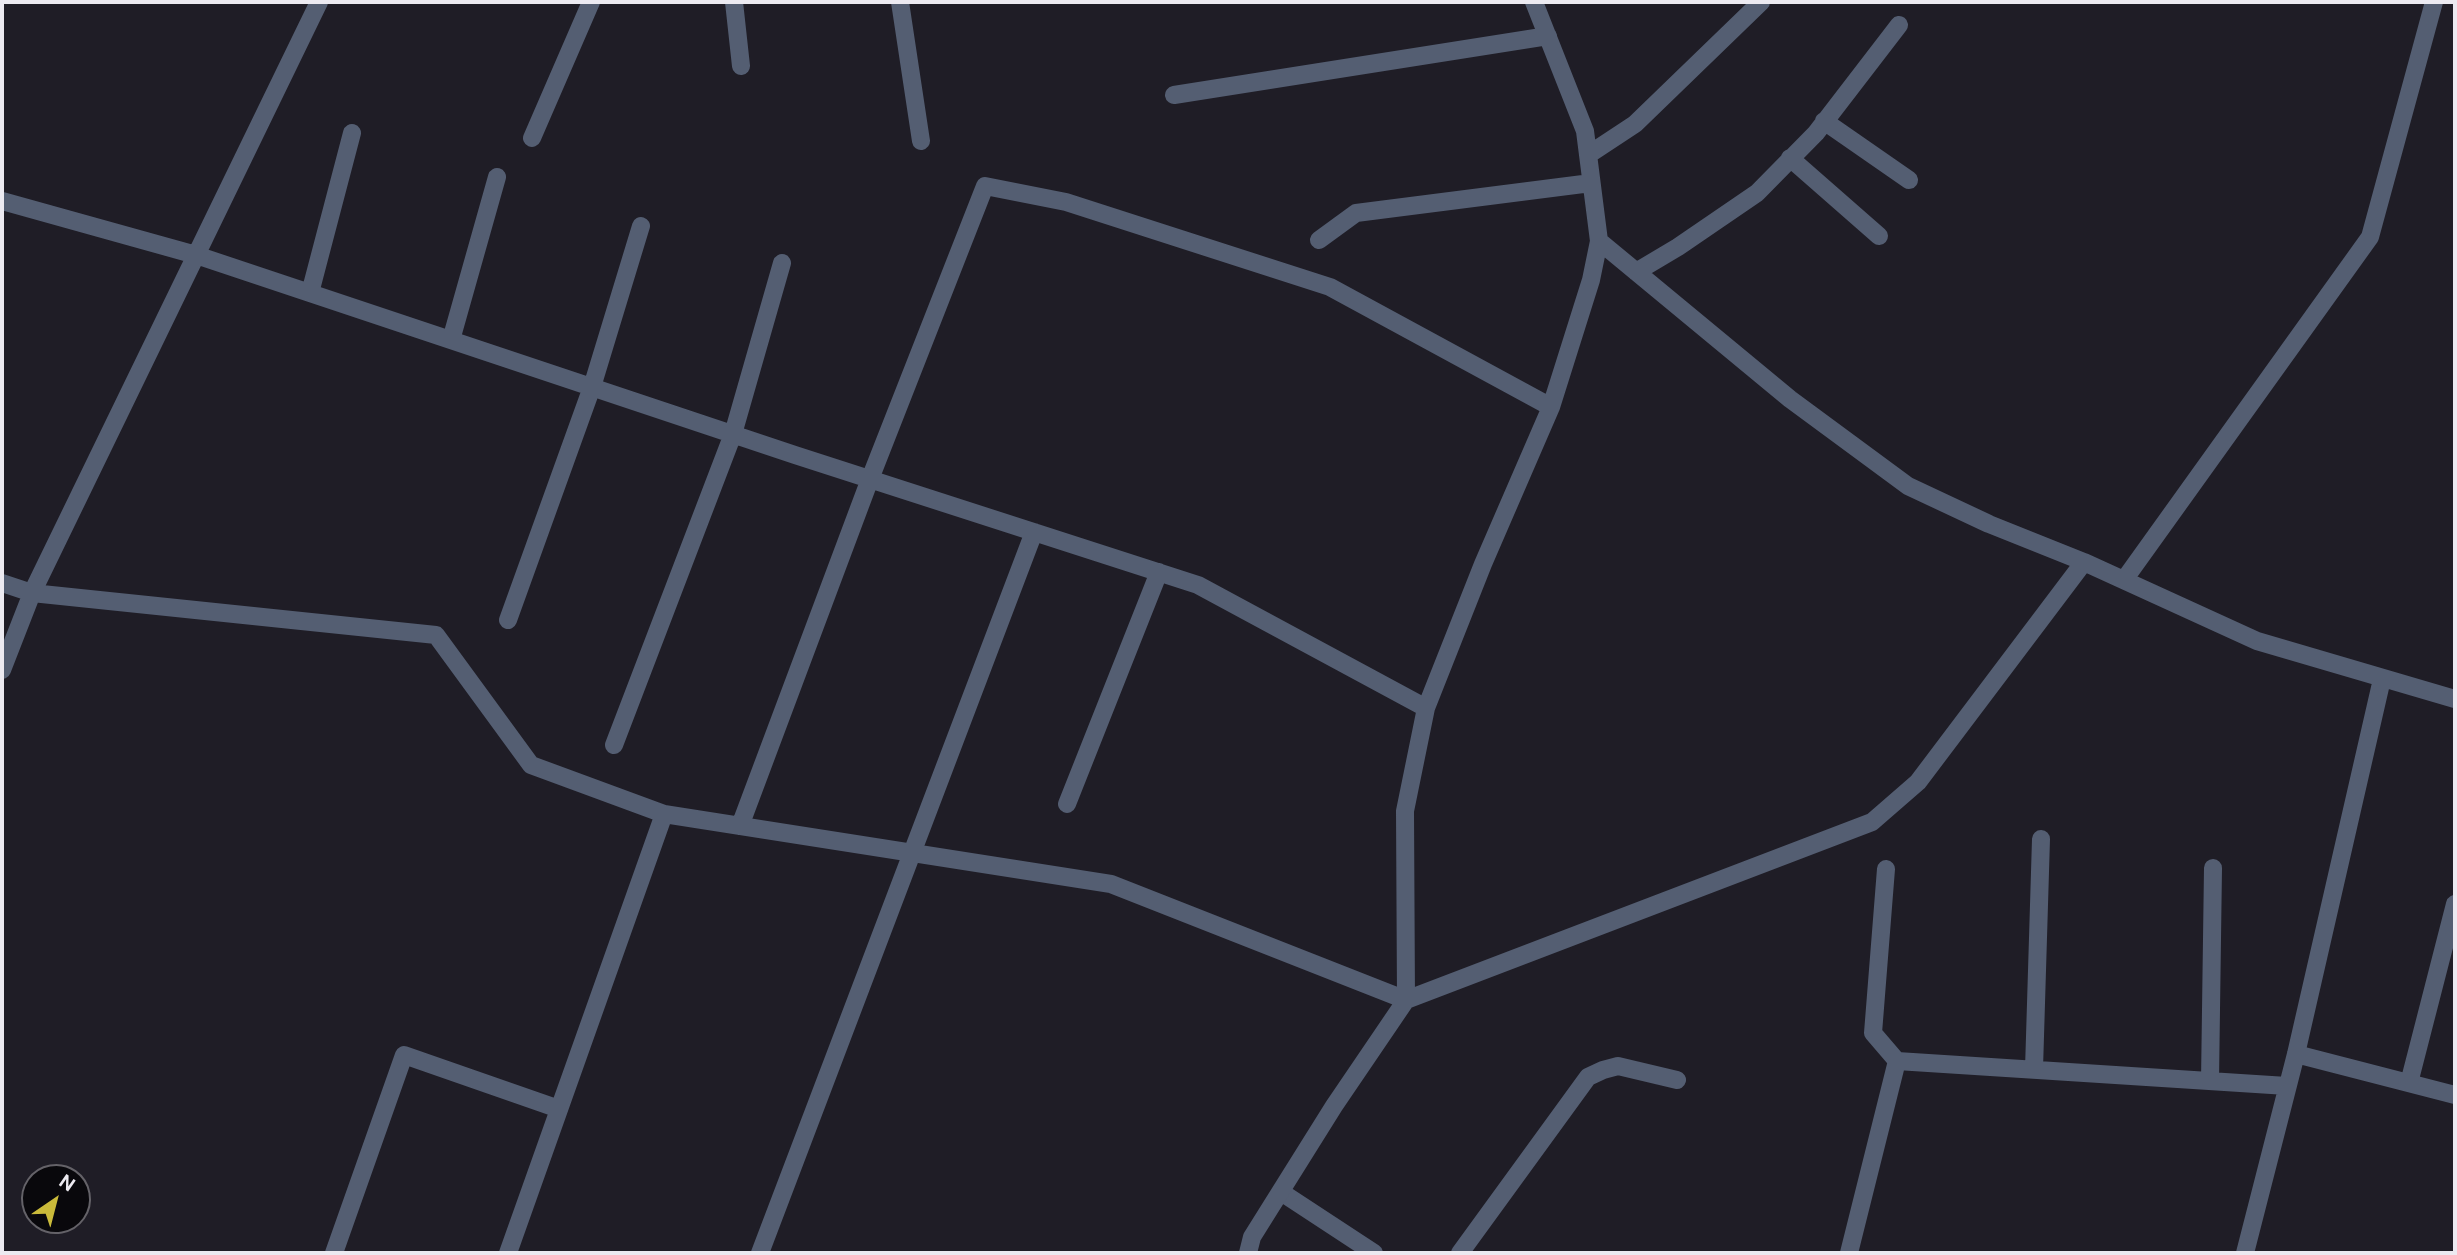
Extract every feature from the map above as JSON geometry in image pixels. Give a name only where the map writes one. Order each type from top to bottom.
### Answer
[{"type":"street","points":[[2,670],[32,593],[319,2]]},
{"type":"street","points":[[532,138],[591,2]]},
{"type":"street","points":[[734,2],[741,66]]},
{"type":"street","points":[[900,2],[921,141]]},
{"type":"street","points":[[1248,1253],[1252,1237],[1334,1106],[1406,1000],[1405,811],[1426,708],[1483,564],[1552,407],[1591,281],[1599,241],[1585,131],[1534,2]]},
{"type":"street","points":[[1588,155],[1635,124],[1761,2]]},
{"type":"street","points":[[2124,580],[2370,237],[2434,2]]},
{"type":"street","points":[[1636,272],[1757,193],[1824,121],[1899,25]]},
{"type":"street","points":[[1174,95],[1548,36]]},
{"type":"street","points":[[1824,121],[1909,180]]},
{"type":"street","points":[[310,293],[352,133]]},
{"type":"street","points":[[1790,158],[1878,236]]},
{"type":"street","points":[[451,340],[497,177]]},
{"type":"street","points":[[1319,240],[1356,213],[1591,183]]},
{"type":"street","points":[[740,825],[870,479],[985,186],[1066,202],[1330,287],[1552,407]]},
{"type":"street","points":[[2,201],[196,255],[1198,585],[1426,708]]},
{"type":"street","points":[[508,620],[592,387],[641,226]]},
{"type":"street","points":[[1599,241],[1790,399],[1908,486],[2257,641],[2455,699]]},
{"type":"street","points":[[614,745],[733,434],[782,262]]},
{"type":"street","points":[[760,1253],[1034,531]]},
{"type":"street","points":[[2,583],[32,593],[436,635],[531,765],[664,814],[1111,884],[1406,1000],[1872,822],[1918,782],[2084,562]]},
{"type":"street","points":[[1067,804],[1159,572]]},
{"type":"street","points":[[2245,1253],[2295,1054],[2382,679]]},
{"type":"street","points":[[508,1253],[664,814]]},
{"type":"street","points":[[2034,1069],[2040,839]]},
{"type":"street","points":[[2210,1081],[2213,868]]},
{"type":"street","points":[[1886,869],[1872,1033],[1897,1061],[2287,1086]]},
{"type":"street","points":[[2409,1083],[2455,904]]},
{"type":"street","points":[[2295,1054],[2455,1095]]},
{"type":"street","points":[[334,1253],[404,1055],[559,1109]]},
{"type":"street","points":[[1849,1253],[1897,1061]]},
{"type":"street","points":[[1460,1253],[1588,1077],[1618,1066],[1677,1080]]},
{"type":"street","points":[[1281,1192],[1374,1253]]}]
